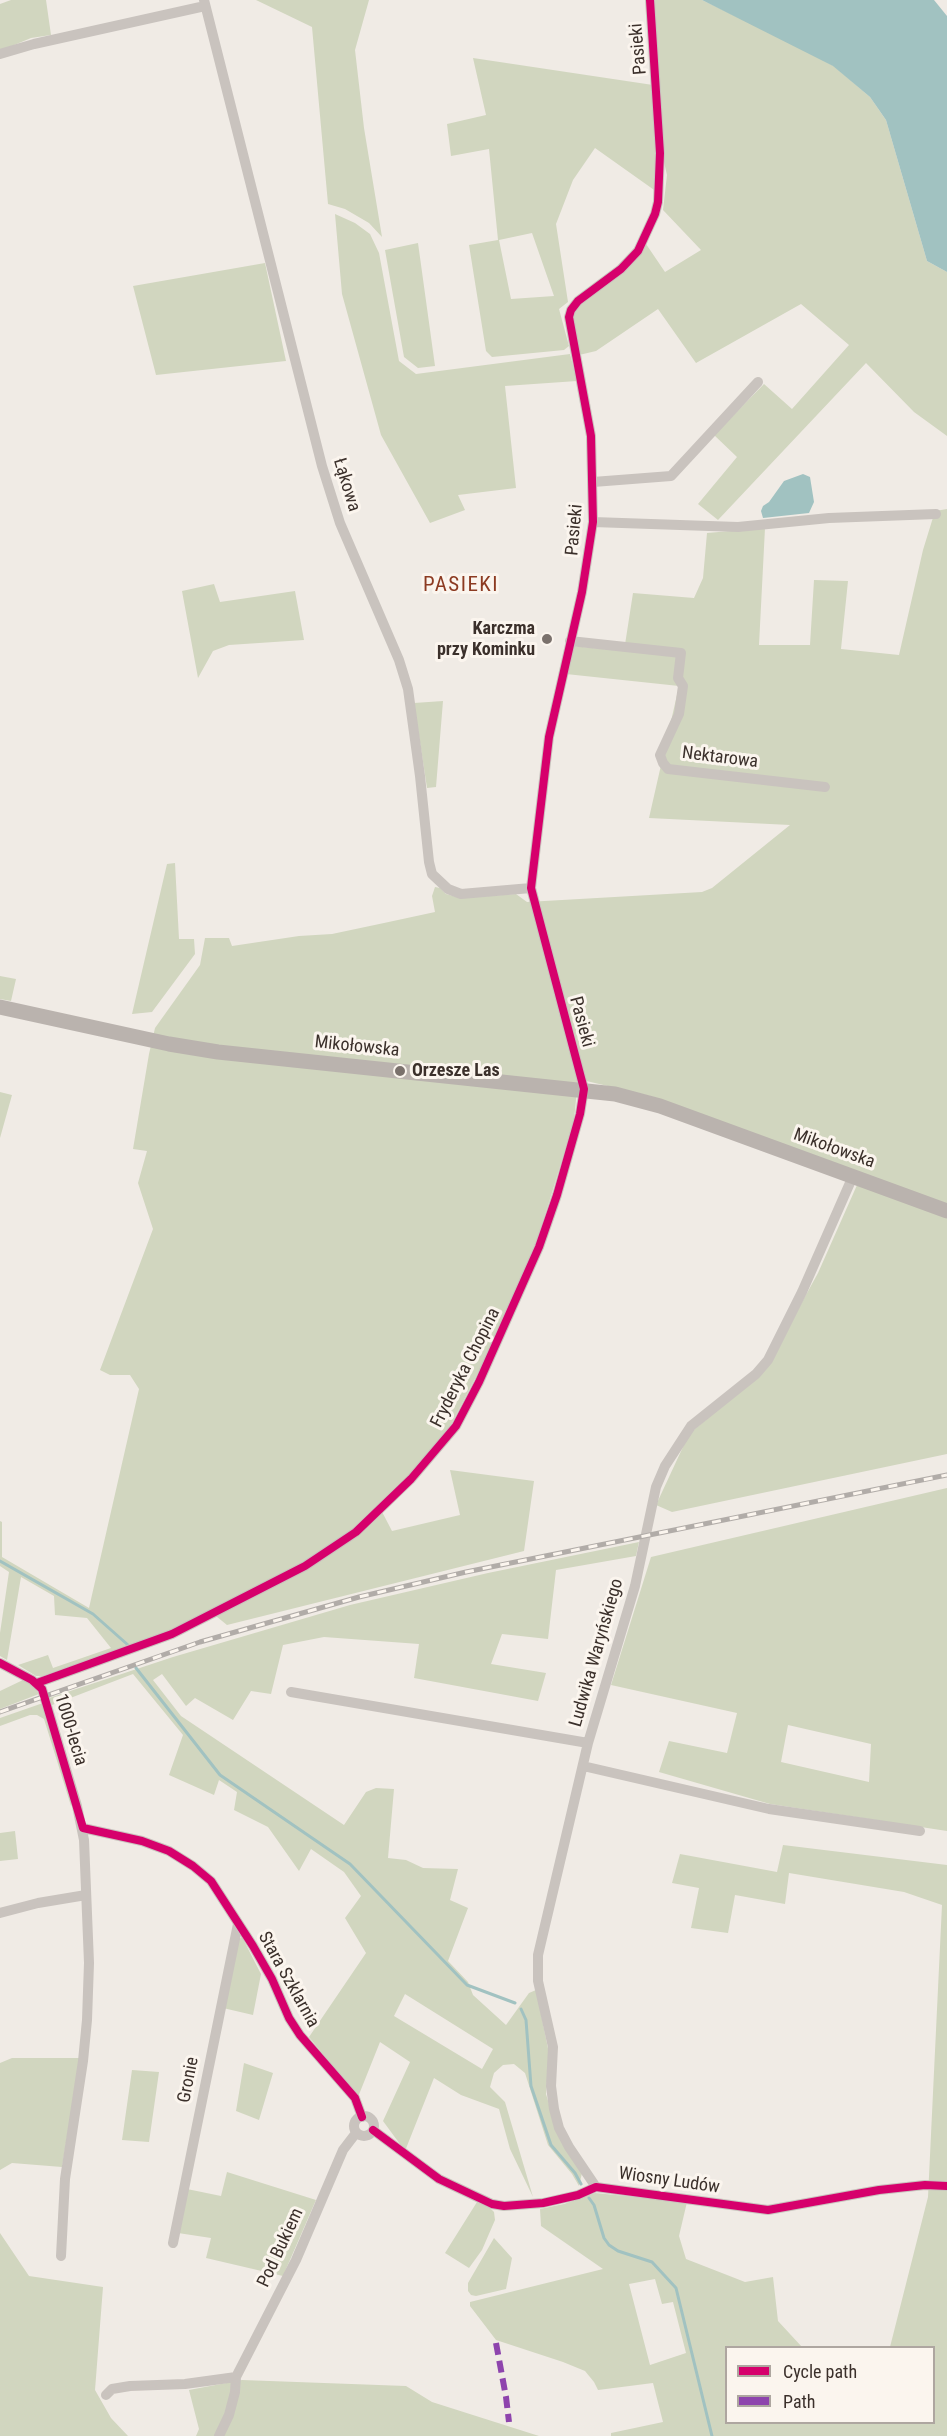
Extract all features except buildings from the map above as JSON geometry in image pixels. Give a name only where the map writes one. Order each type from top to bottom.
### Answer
[{"type":"main road","name":"Mikołowska","points":[[0,1006],[169,1044],[218,1052],[615,1094],[660,1106],[947,1210]]},
{"type":"street","name":"Pasieki","points":[[584,1089],[531,888],[549,737],[584,584],[593,522],[593,483],[587,405],[569,317],[578,302],[621,269],[638,251],[655,214],[658,202],[660,153],[650,0]]},
{"type":"street","points":[[0,54],[204,3]]},
{"type":"street","name":"Łąkowa","points":[[204,3],[322,466],[340,523],[399,660],[408,689],[432,874],[448,889],[461,894],[531,888]]},
{"type":"street","name":"Pasieki","points":[[593,483],[672,476],[758,382]]},
{"type":"street","name":"Pasieki","points":[[593,522],[738,527],[829,518],[936,514]]},
{"type":"street","name":"Nektarowa","points":[[570,641],[681,653],[678,678],[683,686],[679,714],[660,755],[668,769],[825,787]]},
{"type":"street","name":"Fryderyka Chopina","points":[[37,1683],[172,1634],[305,1566],[356,1532],[429,1461],[456,1426],[465,1410],[518,1297],[557,1195],[580,1114],[584,1089]]},
{"type":"street","name":"Ludwika Waryńskiego","points":[[596,2187],[569,2147],[559,2127],[554,2109],[551,2086],[553,2047],[538,1981],[537,1955],[588,1743],[635,1586],[650,1509],[665,1466],[691,1426],[756,1374],[768,1360],[802,1292],[853,1176]]},
{"type":"street","name":"1000-lecia","points":[[0,1663],[37,1683],[42,1689],[83,1828],[89,1963],[87,2020],[65,2180],[61,2256]]},
{"type":"street","points":[[291,1692],[588,1743]]},
{"type":"street","points":[[583,1766],[769,1809],[920,1831]]},
{"type":"street","name":"Stara Szklarnia","points":[[83,1828],[142,1840],[169,1851],[211,1881],[272,1979],[289,2018],[300,2035],[355,2098],[362,2117]]},
{"type":"street","points":[[0,1913],[38,1903],[86,1895]]},
{"type":"street","name":"Gronie","points":[[173,2242],[238,1924]]},
{"type":"street","points":[[362,2117],[355,2122],[356,2133],[365,2136],[373,2130]]},
{"type":"street","name":"Wiosny Ludów","points":[[362,2117],[372,2121],[373,2130],[439,2179],[492,2204],[504,2206],[543,2203],[578,2195],[596,2187],[768,2210],[879,2190],[925,2185],[947,2186]]},
{"type":"street","name":"Pod Bukiem","points":[[219,2436],[236,2392],[236,2377],[296,2260],[343,2150],[356,2133]]},
{"type":"street","points":[[106,2395],[112,2389],[130,2386],[185,2384],[236,2377]]},
{"type":"green space","points":[[11,0],[46,0],[51,35],[31,38],[0,51],[0,4]]},
{"type":"green space","points":[[256,0],[369,0],[355,50],[364,128],[382,237],[369,223],[345,209],[328,204],[312,27]]},
{"type":"green space","points":[[654,0],[702,0],[787,41],[834,66],[870,97],[886,120],[927,261],[947,272],[947,436],[914,412],[866,363],[718,520],[698,504],[737,457],[714,435],[764,384],[792,409],[849,345],[801,304],[696,363],[658,309],[596,351],[579,355],[572,316],[579,305],[646,244],[665,272],[701,250],[663,210],[667,175],[664,162]]},
{"type":"green space","points":[[473,58],[653,85],[657,192],[595,148],[573,180],[556,224],[568,302],[559,309],[569,346],[564,350],[492,357],[486,351],[469,245],[498,240],[489,149],[451,156],[447,124],[486,115]],"holes":[[[532,233],[554,296],[511,299],[499,240]]]},
{"type":"green space","points":[[335,214],[355,223],[370,234],[379,253],[399,361],[416,374],[570,354],[577,381],[505,386],[516,488],[458,495],[465,510],[430,523],[381,435],[342,294]]},
{"type":"green space","points":[[418,243],[435,366],[418,368],[404,357],[385,250]]},
{"type":"green space","points":[[265,263],[286,361],[156,375],[133,286]]},
{"type":"green space","points":[[947,509],[947,1454],[672,1512],[656,1505],[689,1434],[764,1371],[818,1273],[861,1176],[650,1096],[578,1079],[574,1120],[551,1196],[535,1245],[495,1340],[443,1440],[379,1506],[392,1531],[460,1515],[450,1470],[534,1481],[524,1551],[227,1625],[211,1612],[171,1631],[42,1676],[36,1676],[18,1665],[48,1655],[53,1668],[111,1648],[87,1618],[55,1615],[54,1596],[21,1577],[7,1660],[0,1656],[0,1633],[9,1572],[0,1566],[0,1521],[2,1522],[2,1557],[89,1608],[139,1389],[130,1375],[110,1375],[100,1370],[153,1229],[138,1183],[147,1151],[133,1149],[149,1054],[155,1028],[200,965],[205,938],[229,938],[232,946],[299,936],[332,934],[435,912],[432,896],[435,887],[440,888],[446,894],[461,898],[516,894],[527,902],[702,892],[712,888],[790,825],[649,818],[679,686],[566,674],[572,646],[624,651],[633,593],[694,598],[703,578],[707,533],[765,528],[759,645],[810,645],[814,580],[848,581],[841,649],[899,655],[923,550],[935,511]]},
{"type":"green space","points":[[214,584],[220,602],[295,591],[304,640],[229,645],[213,651],[198,678],[182,591]]},
{"type":"green space","points":[[443,701],[436,787],[427,788],[414,703]]},
{"type":"green space","points":[[175,863],[179,939],[194,939],[195,954],[152,1012],[132,1014],[167,864]]},
{"type":"green space","points":[[0,976],[16,979],[11,1001],[0,999]]},
{"type":"green space","points":[[0,1092],[12,1095],[0,1138]]},
{"type":"green space","points":[[947,1488],[947,1831],[770,1804],[659,1772],[669,1741],[727,1753],[737,1713],[611,1685],[651,1557]],"holes":[[[788,1725],[871,1744],[869,1782],[781,1762]]]},
{"type":"green space","points":[[639,1542],[636,1556],[556,1570],[548,1639],[502,1634],[491,1664],[546,1673],[538,1701],[414,1678],[419,1644],[324,1637],[283,1645],[271,1694],[251,1691],[233,1720],[195,1698],[186,1706],[162,1674],[153,1680],[181,1716],[344,1825],[366,1792],[376,1788],[394,1789],[388,1858],[406,1860],[423,1868],[458,1869],[450,1900],[468,1908],[448,1961],[468,1982],[473,1995],[506,2025],[529,1993],[536,1990],[549,2053],[546,2094],[557,2131],[582,2173],[579,2186],[548,2145],[525,2073],[514,2064],[503,2065],[494,2073],[490,2087],[505,2102],[533,2197],[510,2149],[499,2109],[461,2095],[434,2078],[405,2151],[383,2121],[410,2062],[380,2042],[358,2097],[309,2037],[366,1953],[345,1918],[361,1896],[344,1872],[311,1849],[299,1871],[268,1827],[234,1810],[237,1792],[219,1780],[214,1795],[169,1775],[183,1735],[133,1674],[52,1705],[49,1698],[173,1657],[350,1605],[488,1573]],"holes":[[[405,1994],[493,2049],[482,2069],[394,2016]]]},
{"type":"green space","points":[[23,1680],[33,1685],[39,1694],[0,1709],[0,1691]]},
{"type":"green space","points":[[43,1703],[73,1802],[71,1806],[44,1719],[37,1715],[30,1715],[0,1726],[0,1718]]},
{"type":"green space","points":[[15,1831],[18,1859],[0,1861],[0,1833]]},
{"type":"green space","points":[[783,1845],[947,1865],[947,2436],[611,2436],[611,2433],[663,2422],[653,2383],[598,2390],[585,2371],[496,2340],[470,2306],[470,2302],[603,2269],[541,2226],[540,2209],[564,2204],[595,2193],[687,2202],[679,2236],[686,2259],[745,2282],[773,2277],[778,2321],[801,2346],[725,2346],[725,2424],[935,2424],[935,2346],[890,2346],[928,2197],[942,1905],[904,1892],[789,1873],[785,1904],[735,1895],[728,1933],[691,1928],[699,1888],[672,1883],[680,1854],[777,1872]],"holes":[[[655,2279],[662,2304],[673,2302],[686,2353],[650,2365],[629,2284]]]},
{"type":"green space","points":[[242,1937],[261,1974],[253,2015],[223,2008],[238,1940]]},
{"type":"green space","points":[[12,2058],[80,2058],[62,2167],[12,2163],[0,2170],[0,2063]]},
{"type":"green space","points":[[244,2063],[273,2073],[259,2120],[236,2111]]},
{"type":"green space","points":[[132,2070],[159,2072],[149,2142],[122,2140]]},
{"type":"green space","points":[[227,2172],[316,2200],[283,2276],[206,2258],[211,2238],[178,2233],[187,2189],[221,2196]]},
{"type":"green space","points":[[477,2202],[494,2212],[495,2220],[482,2250],[469,2268],[445,2253]]},
{"type":"green space","points":[[0,2233],[29,2276],[103,2287],[95,2390],[111,2418],[128,2436],[0,2436]]},
{"type":"green space","points":[[494,2238],[512,2258],[506,2289],[476,2296],[471,2295],[468,2291],[468,2283]]},
{"type":"green space","points":[[242,2380],[406,2386],[432,2402],[539,2436],[196,2436],[199,2429],[189,2390]]},
{"type":"water","points":[[702,0],[934,0],[947,16],[947,272],[927,261],[886,120],[870,97],[833,66]]},
{"type":"water","points":[[803,474],[810,477],[814,502],[809,513],[763,518],[761,511],[763,506],[769,502],[784,481]]},
{"type":"waterway","points":[[0,1561],[93,1614],[128,1645]]},
{"type":"waterway","points":[[136,1668],[220,1775],[350,1864],[467,1985],[515,2003]]},
{"type":"waterway","points":[[521,2009],[526,2020],[531,2086],[551,2145],[575,2173],[581,2184]]},
{"type":"waterway","points":[[589,2198],[594,2205],[604,2238],[609,2245],[618,2251],[652,2262],[676,2288],[712,2436]]},
{"type":"railway","points":[[0,1712],[200,1642],[359,1597],[466,1572],[947,1475]]},
{"type":"marked path","points":[[496,2343],[509,2422]]},
{"type":"cycle path","points":[[37,1683],[172,1634],[305,1566],[356,1532],[411,1479],[456,1426],[479,1382],[539,1247],[557,1195],[580,1114],[584,1089],[531,888],[549,737],[582,592],[593,522],[591,436],[569,317],[578,301],[621,269],[638,251],[655,214],[658,202],[660,153],[650,0]]},
{"type":"cycle path","points":[[0,1663],[32,1680],[42,1689],[83,1828],[142,1841],[169,1851],[211,1881],[272,1979],[289,2018],[300,2035],[355,2098],[362,2117]]},
{"type":"cycle path","points":[[373,2130],[439,2179],[492,2204],[504,2206],[543,2203],[578,2195],[596,2187],[768,2210],[879,2190],[925,2185],[947,2186]]},
{"type":"place","name":"Karczma przy Kominku","points":[[547,639]]},
{"type":"place","name":"Orzesze Las","points":[[400,1071]]},
{"type":"district","name":"PASIEKI","points":[[461,586]]}]
